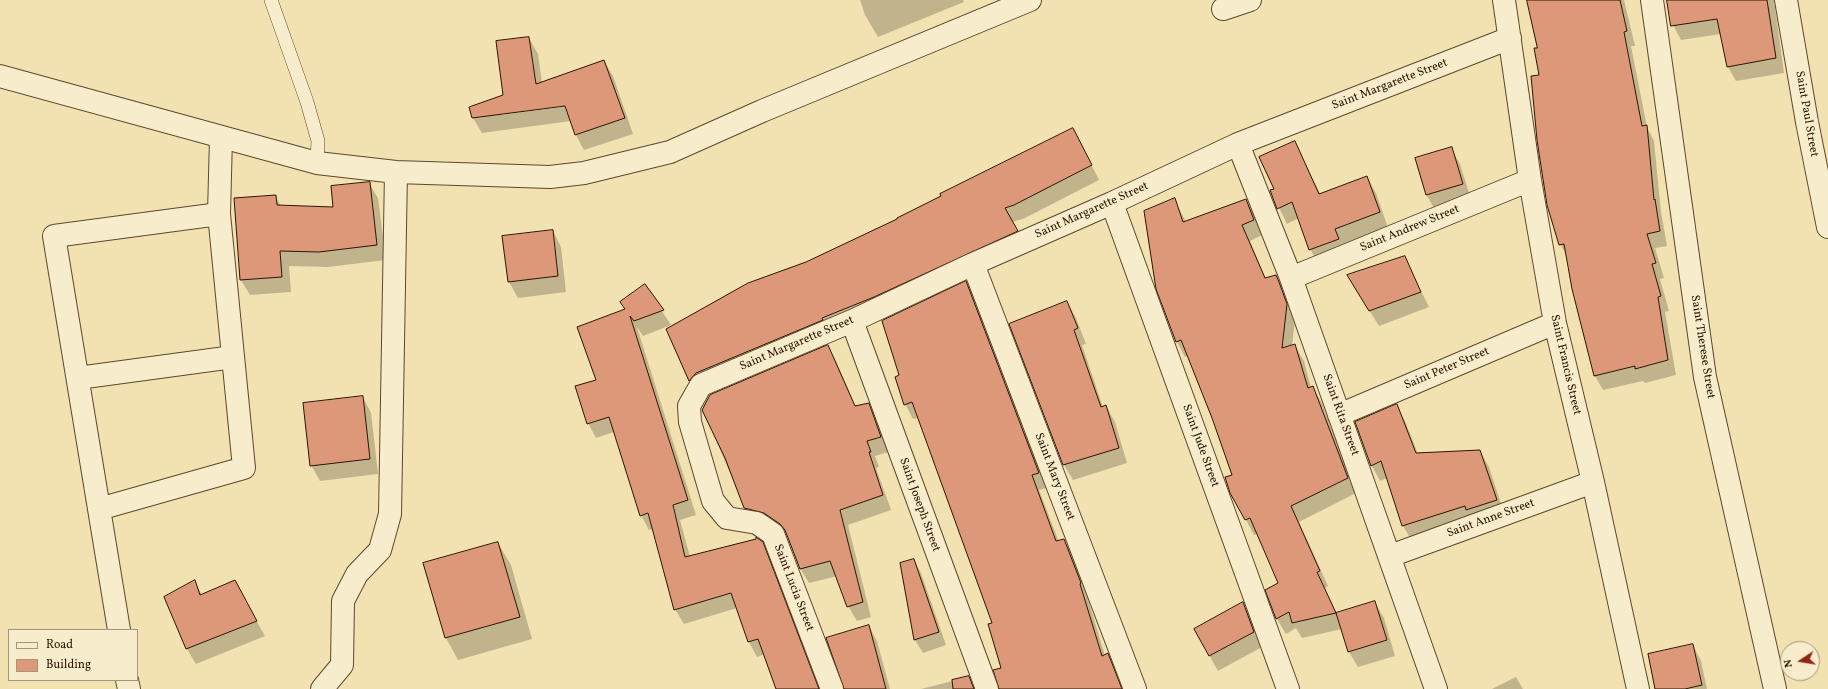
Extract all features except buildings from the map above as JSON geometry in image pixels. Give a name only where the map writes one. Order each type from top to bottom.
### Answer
[{"type":"street","points":[[0,76],[317,164],[396,172],[550,177],[584,174],[670,152],[762,111],[1030,0]]},
{"type":"street","points":[[1223,9],[1250,0]]},
{"type":"street","name":"Saint Francis Street","points":[[1504,0],[1530,180],[1555,323],[1593,482],[1638,689]]},
{"type":"street","name":"Saint Therese Street","points":[[1652,0],[1705,377],[1775,689]]},
{"type":"street","name":"Saint Paul Street","points":[[1786,0],[1807,122],[1828,227]]},
{"type":"street","name":"Saint Margarette Street","points":[[688,406],[700,385],[852,321],[973,264],[1112,203],[1238,144],[1510,38]]},
{"type":"street","points":[[99,509],[244,468],[219,214],[221,137]]},
{"type":"street","name":"Saint Rita Street","points":[[1238,144],[1291,278],[1436,689]]},
{"type":"street","points":[[322,689],[342,665],[343,601],[356,574],[380,550],[390,514],[396,172]]},
{"type":"street","name":"Saint Andrew Street","points":[[1291,278],[1530,180]]},
{"type":"street","name":"Saint Jude Street","points":[[1112,203],[1288,689]]},
{"type":"street","points":[[119,629],[54,236],[219,214]]},
{"type":"street","name":"Saint Mary Street","points":[[973,264],[1135,689]]},
{"type":"street","name":"Saint Joseph Street","points":[[852,321],[987,689]]},
{"type":"street","name":"Saint Peter Street","points":[[1339,415],[1555,323]]},
{"type":"street","points":[[78,378],[234,357]]},
{"type":"street","name":"Saint Lucia Street","points":[[688,406],[690,422],[713,501],[727,518],[757,523],[773,534],[832,689]]},
{"type":"street","name":"Saint Anne Street","points":[[1390,556],[1593,482]]},
{"type":"lane","points":[[271,0],[307,102],[318,141],[317,164]]}]
